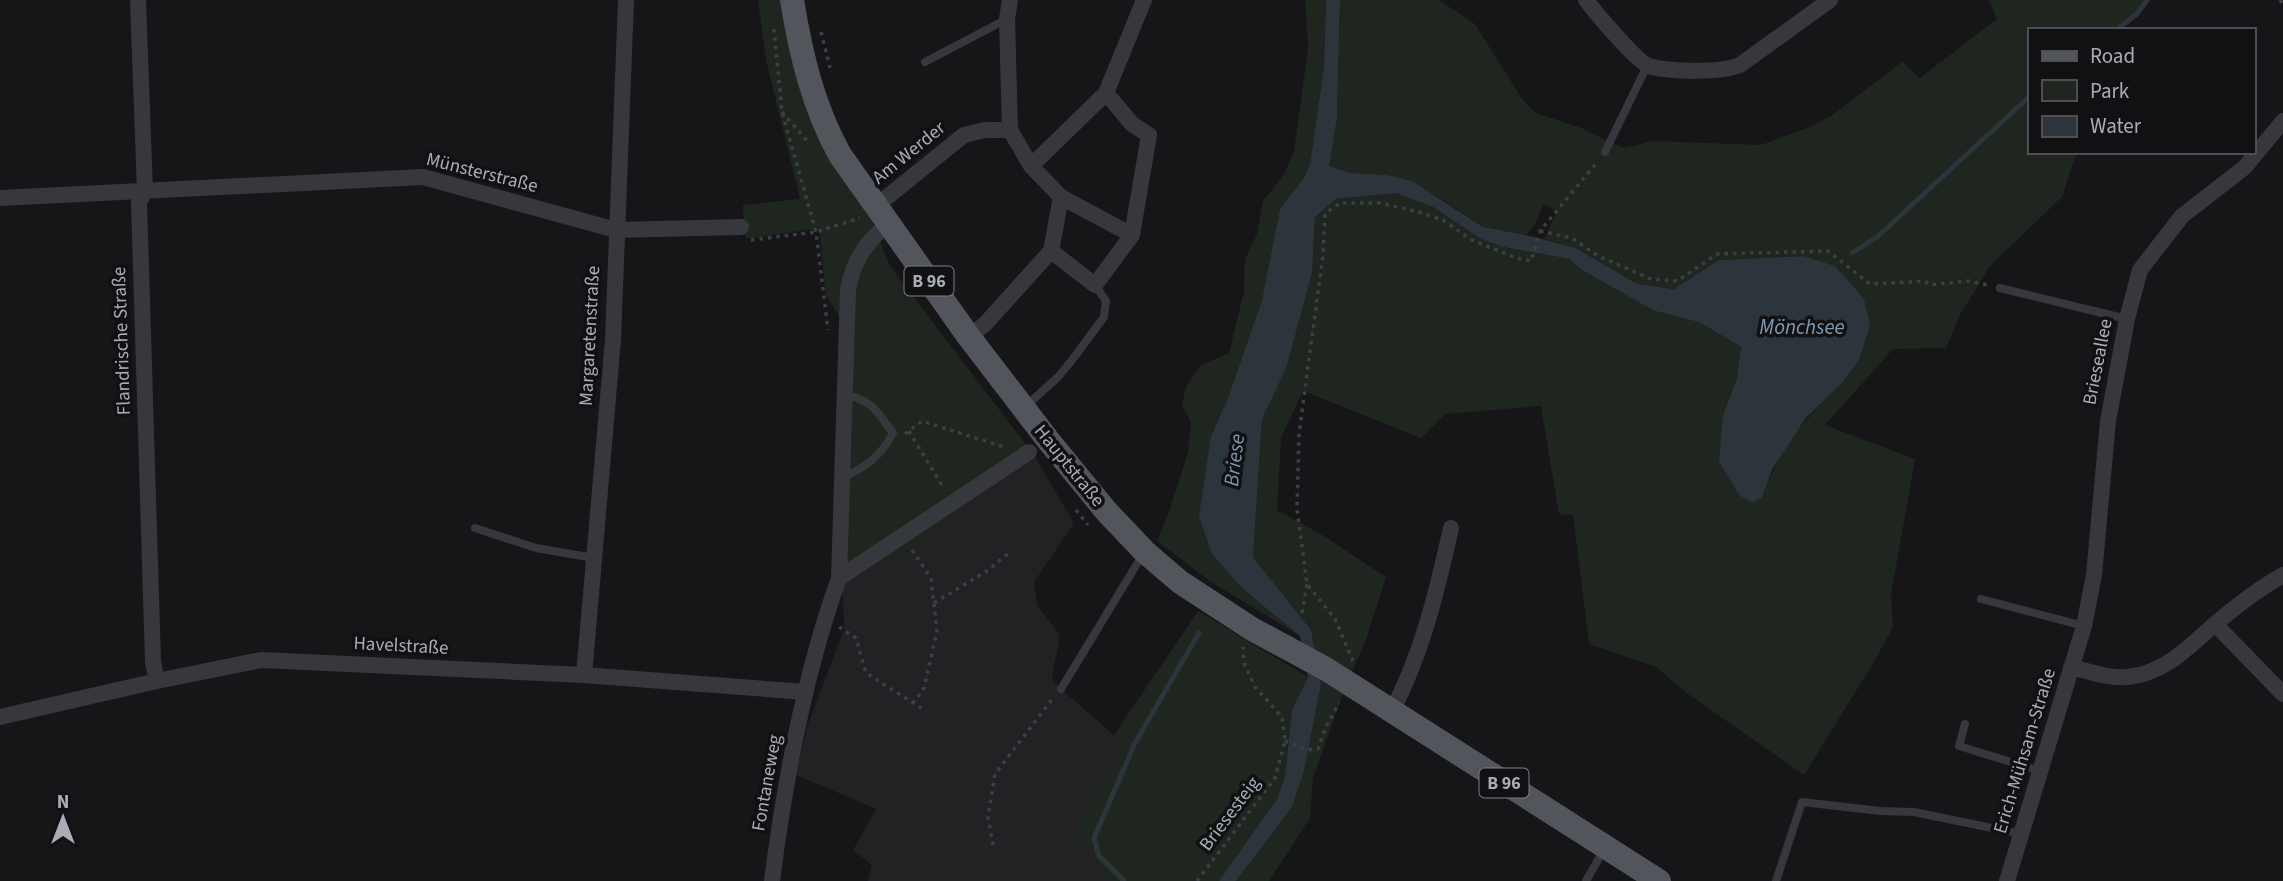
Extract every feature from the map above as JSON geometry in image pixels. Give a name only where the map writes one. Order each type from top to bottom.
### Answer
[{"type":"main road","name":"Hauptstraße","points":[[792,0],[804,65],[822,119],[876,216],[1080,481],[1144,552],[1180,582],[1252,629],[1326,669],[1349,685]]},
{"type":"main road","name":"B 96","points":[[1349,685],[1659,881]]},
{"type":"street","name":"Flandrische Straße","points":[[138,0],[145,192],[139,202],[153,663],[157,681]]},
{"type":"street","name":"Margaretenstraße","points":[[584,675],[613,340],[626,0]]},
{"type":"street","points":[[1010,0],[1007,19],[1010,130],[1031,166],[1061,197],[1132,235]]},
{"type":"street","points":[[1031,166],[1107,93],[1144,0]]},
{"type":"street","points":[[1586,0],[1602,21],[1647,66],[1693,71],[1730,69],[1740,65],[1830,0]]},
{"type":"street","points":[[1051,251],[1095,285],[1132,235],[1150,135],[1132,124],[1107,93]]},
{"type":"street","name":"Brieseallee","points":[[2071,667],[2084,626],[2094,575],[2108,421],[2127,319],[2140,270],[2182,216],[2245,167],[2283,121]]},
{"type":"street","name":"Am Werder","points":[[876,216],[964,135],[985,130],[1010,130]]},
{"type":"street","name":"Münsterstraße","points":[[0,198],[423,177],[616,230],[741,227]]},
{"type":"street","points":[[969,337],[986,323],[1051,251],[1061,197]]},
{"type":"street","points":[[805,692],[823,622],[839,578],[849,281],[868,241],[876,216]]},
{"type":"street","name":"Hauptstraße","points":[[839,578],[1027,453]]},
{"type":"street","points":[[1392,711],[1408,680],[1434,601],[1451,528]]},
{"type":"street","name":"Erich-Mühsam-Straße","points":[[2007,881],[2071,667],[2111,677],[2154,672],[2176,659],[2215,624],[2264,586],[2283,575]]},
{"type":"street","points":[[2215,624],[2283,694]]},
{"type":"street","name":"Havelstraße","points":[[0,717],[261,660],[584,675],[805,692]]},
{"type":"street","name":"Fontaneweg","points":[[772,881],[778,834],[805,692]]},
{"type":"lane","points":[[925,62],[1007,19]]},
{"type":"lane","points":[[1605,152],[1647,66]]},
{"type":"lane","points":[[1023,408],[1065,369],[1104,317],[1106,301],[1095,285]]},
{"type":"lane","points":[[2000,288],[2127,319]]},
{"type":"lane","points":[[842,478],[859,471],[878,456],[886,448],[893,433],[873,405],[845,395]]},
{"type":"lane","points":[[475,528],[536,548],[594,558]]},
{"type":"lane","points":[[1061,688],[1144,552]]},
{"type":"lane","points":[[1981,599],[2084,626]]},
{"type":"lane","points":[[1965,724],[1959,746],[2040,771]]},
{"type":"lane","points":[[1776,881],[1802,802],[1914,812],[2021,834]]},
{"type":"lane","points":[[1586,881],[1605,848]]},
{"type":"path","points":[[2280,0],[2283,5]]},
{"type":"path","points":[[774,25],[782,112],[816,232],[829,333]]},
{"type":"path","points":[[1302,612],[1307,584],[1297,509],[1299,435],[1323,255],[1325,214],[1340,203],[1380,203],[1443,220],[1470,239],[1516,258],[1531,261],[1539,234],[1605,152]]},
{"type":"path","points":[[741,227],[745,240],[750,240],[816,232],[876,216]]},
{"type":"path","points":[[1539,234],[1572,238],[1598,256],[1651,279],[1677,281],[1717,254],[1828,251],[1870,284],[1925,281],[1930,285],[1968,281],[2000,288]]},
{"type":"path","points":[[893,433],[901,438],[922,421],[1027,453]]},
{"type":"path","points":[[909,430],[953,503]]},
{"type":"path","points":[[904,537],[931,578],[937,631],[924,688],[914,703]]},
{"type":"path","points":[[934,603],[987,571],[1010,552]]},
{"type":"path","points":[[1252,629],[1243,646],[1244,663],[1255,687],[1282,717],[1285,741],[1306,750],[1318,749],[1325,729],[1356,668],[1335,619],[1307,584]]},
{"type":"path","points":[[823,622],[844,629],[856,638],[866,673],[926,711]]},
{"type":"path","points":[[993,845],[988,817],[995,774],[1061,688]]},
{"type":"path","name":"Briesesteig","points":[[1197,881],[1275,778],[1285,741]]},
{"type":"shaded area","points":[[1034,455],[1074,523],[1034,582],[1037,605],[1060,635],[1052,678],[1061,689],[1124,741],[1073,835],[1112,881],[868,881],[872,865],[853,850],[876,809],[796,775],[808,724],[844,629],[842,582]]},
{"type":"green space","points":[[758,0],[783,0],[890,266],[1034,455],[911,549],[842,582],[839,316],[826,296],[819,228],[753,238],[747,238],[744,234],[743,205],[800,199],[766,60]]},
{"type":"green space","points":[[1305,0],[1326,0],[1324,67],[1310,164],[1303,179],[1280,209],[1262,300],[1228,398],[1211,436],[1243,589],[1300,636],[1211,582],[1157,541],[1188,452],[1191,422],[1182,405],[1186,387],[1201,365],[1229,353],[1244,291],[1245,259],[1257,234],[1263,201],[1284,174],[1294,152],[1308,48]]},
{"type":"green space","points":[[1340,0],[1439,0],[1475,24],[1522,99],[1536,113],[1581,128],[1624,148],[1654,141],[1761,145],[1810,127],[1831,116],[1902,62],[1920,78],[1997,19],[1989,0],[2147,0],[2137,14],[2119,28],[2028,28],[2028,154],[2078,154],[2062,197],[1990,266],[1961,313],[1946,348],[1893,349],[1825,425],[1915,459],[1891,595],[1893,627],[1804,775],[1688,694],[1656,667],[1589,644],[1573,515],[1559,514],[1541,406],[1445,414],[1421,438],[1303,391],[1281,438],[1277,510],[1324,536],[1386,577],[1365,643],[1347,682],[1313,778],[1310,818],[1269,881],[1236,881],[1292,807],[1304,771],[1321,684],[1311,630],[1253,557],[1262,419],[1286,369],[1312,273],[1315,217],[1336,199],[1396,193],[1433,207],[1481,239],[1503,247],[1570,259],[1580,269],[1642,304],[1699,322],[1741,347],[1737,378],[1723,415],[1762,497],[1785,449],[1816,409],[1842,383],[1835,266],[1804,256],[1719,260],[1674,289],[1637,284],[1576,248],[1544,239],[1557,212],[1544,204],[1534,226],[1526,235],[1483,227],[1437,196],[1387,175],[1350,173],[1329,166],[1337,118]]},
{"type":"green space","points":[[1198,611],[1308,677],[1292,710],[1285,776],[1277,799],[1219,881],[1112,881],[1073,835],[1124,741],[1114,735]]},
{"type":"water","points":[[1326,0],[1340,0],[1337,118],[1329,166],[1350,173],[1387,175],[1412,181],[1483,227],[1576,248],[1637,284],[1674,289],[1719,260],[1804,256],[1835,266],[1864,299],[1870,325],[1859,360],[1842,383],[1806,418],[1773,468],[1762,497],[1752,503],[1739,495],[1719,461],[1723,415],[1737,378],[1741,347],[1699,322],[1656,311],[1642,304],[1580,269],[1570,259],[1503,247],[1481,239],[1433,207],[1396,193],[1336,199],[1315,217],[1312,273],[1286,369],[1262,419],[1253,557],[1311,630],[1321,684],[1304,771],[1292,807],[1236,881],[1219,881],[1277,799],[1285,776],[1292,710],[1308,677],[1300,636],[1243,589],[1212,554],[1199,516],[1211,436],[1228,398],[1262,300],[1280,209],[1303,179],[1310,164],[1324,67]]},
{"type":"waterway","points":[[2119,28],[2137,14],[2147,0]]},
{"type":"waterway","points":[[1852,253],[1877,237],[2028,98]]},
{"type":"waterway","points":[[1124,881],[1099,856],[1094,838],[1135,743],[1199,633]]},
{"type":"water label","name":"Mönchsee","points":[[1802,327]]},
{"type":"water label","name":"Briese","points":[[1234,460]]}]
